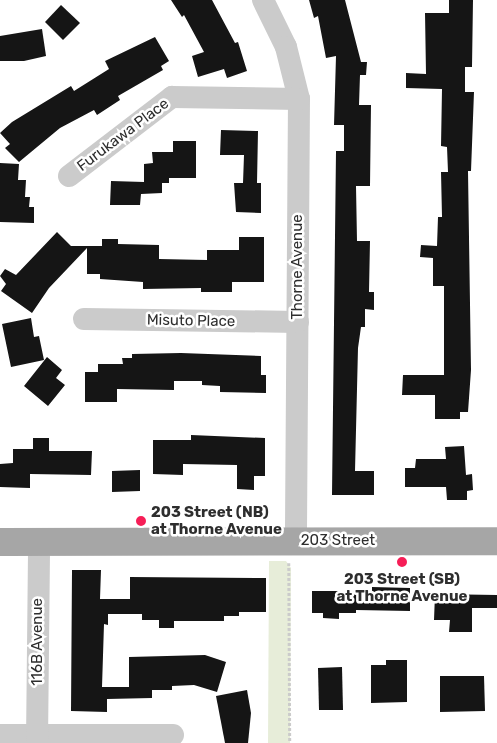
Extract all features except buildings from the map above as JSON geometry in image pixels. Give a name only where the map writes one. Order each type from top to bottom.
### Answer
[{"type":"main road","name":"203 Street","points":[[0,542],[39,541],[293,550],[497,541]]},
{"type":"street","name":"Thorne Avenue","points":[[263,0],[286,47],[299,99],[298,322],[293,550]]},
{"type":"street","name":"Furukawa Place","points":[[69,176],[172,97],[299,99]]},
{"type":"street","name":"Misuto Place","points":[[84,319],[298,322]]},
{"type":"street","name":"116B Avenue","points":[[37,738],[39,541]]},
{"type":"street","points":[[0,735],[37,738],[173,735]]},
{"type":"path","points":[[290,743],[293,550]]},
{"type":"green space","points":[[269,561],[286,561],[291,568],[290,743],[268,743]]},
{"type":"place","name":"203 Street (NB) at Thorne Avenue","points":[[141,521]]},
{"type":"place","name":"203 Street (SB) at Thorne Avenue","points":[[402,562]]}]
